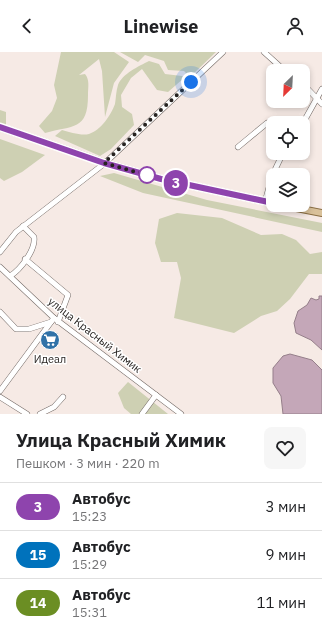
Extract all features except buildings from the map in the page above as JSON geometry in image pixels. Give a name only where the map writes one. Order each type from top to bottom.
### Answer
[{"type":"main road","points":[[0,127],[104,163],[161,179],[265,202]]},
{"type":"main road","points":[[310,211],[322,213]]},
{"type":"street","points":[[0,252],[23,226],[104,163],[223,52]]},
{"type":"street","points":[[264,52],[277,64]]},
{"type":"street","points":[[307,116],[322,89]]},
{"type":"street","points":[[310,92],[322,104]]},
{"type":"street","points":[[238,147],[266,124]]},
{"type":"street","points":[[265,202],[272,176],[280,160]]},
{"type":"street","points":[[10,276],[17,272],[34,240],[32,234],[23,226]]},
{"type":"street","name":"улица Красный Химик","points":[[25,259],[68,294],[68,299],[54,321]]},
{"type":"street","name":"улица Красный Химик","points":[[0,267],[54,321],[181,414]]},
{"type":"street","points":[[0,312],[16,329],[29,328],[54,321]]},
{"type":"street","points":[[0,390],[54,321]]},
{"type":"street","points":[[142,414],[156,395]]},
{"type":"street","points":[[0,397],[27,414]]},
{"type":"street","points":[[40,414],[54,407],[63,397]]},
{"type":"green space","points":[[61,52],[114,52],[129,62],[114,83],[105,117],[102,71],[99,59],[79,75],[85,74],[88,79],[87,107],[82,121],[71,127],[45,133],[39,126],[52,111],[57,98],[54,85]]},
{"type":"green space","points":[[120,52],[216,52],[190,77],[184,71],[168,70],[164,61],[145,55],[138,62]]},
{"type":"green space","points":[[149,61],[159,64],[165,74],[182,76],[184,78],[168,92],[157,90],[142,69],[131,78],[121,95],[122,107],[132,114],[134,125],[111,149],[100,156],[55,136],[62,130],[76,134],[89,134],[98,129],[105,122],[115,104],[117,87],[123,77],[140,65]]},
{"type":"green space","points":[[0,110],[6,112],[6,125],[0,123]]},
{"type":"green space","points":[[0,139],[45,155],[22,172],[4,181],[0,178]]},
{"type":"green space","points":[[114,173],[207,200],[322,223],[322,232],[143,193],[100,176]]},
{"type":"green space","points":[[177,213],[222,218],[261,235],[282,234],[296,240],[310,254],[322,252],[322,274],[309,274],[290,299],[277,311],[261,316],[234,333],[174,318],[181,278],[177,262],[161,262],[155,243],[159,219]]},
{"type":"green space","points":[[128,382],[168,414],[131,414],[124,408],[118,393]]},
{"type":"shaded area","points":[[319,296],[322,296],[322,350],[311,340],[296,333],[294,323],[298,311],[307,305],[311,298],[316,300],[319,299]]},
{"type":"shaded area","points":[[290,354],[312,360],[322,370],[322,414],[283,414],[281,396],[273,383],[273,368],[283,356]]},
{"type":"bus line","name":"3","points":[[0,127],[104,163],[161,179],[266,202]]},
{"type":"place","name":"Идеал","points":[[50,340]]},
{"type":"route","points":[[147,175],[104,163],[191,82]]}]
